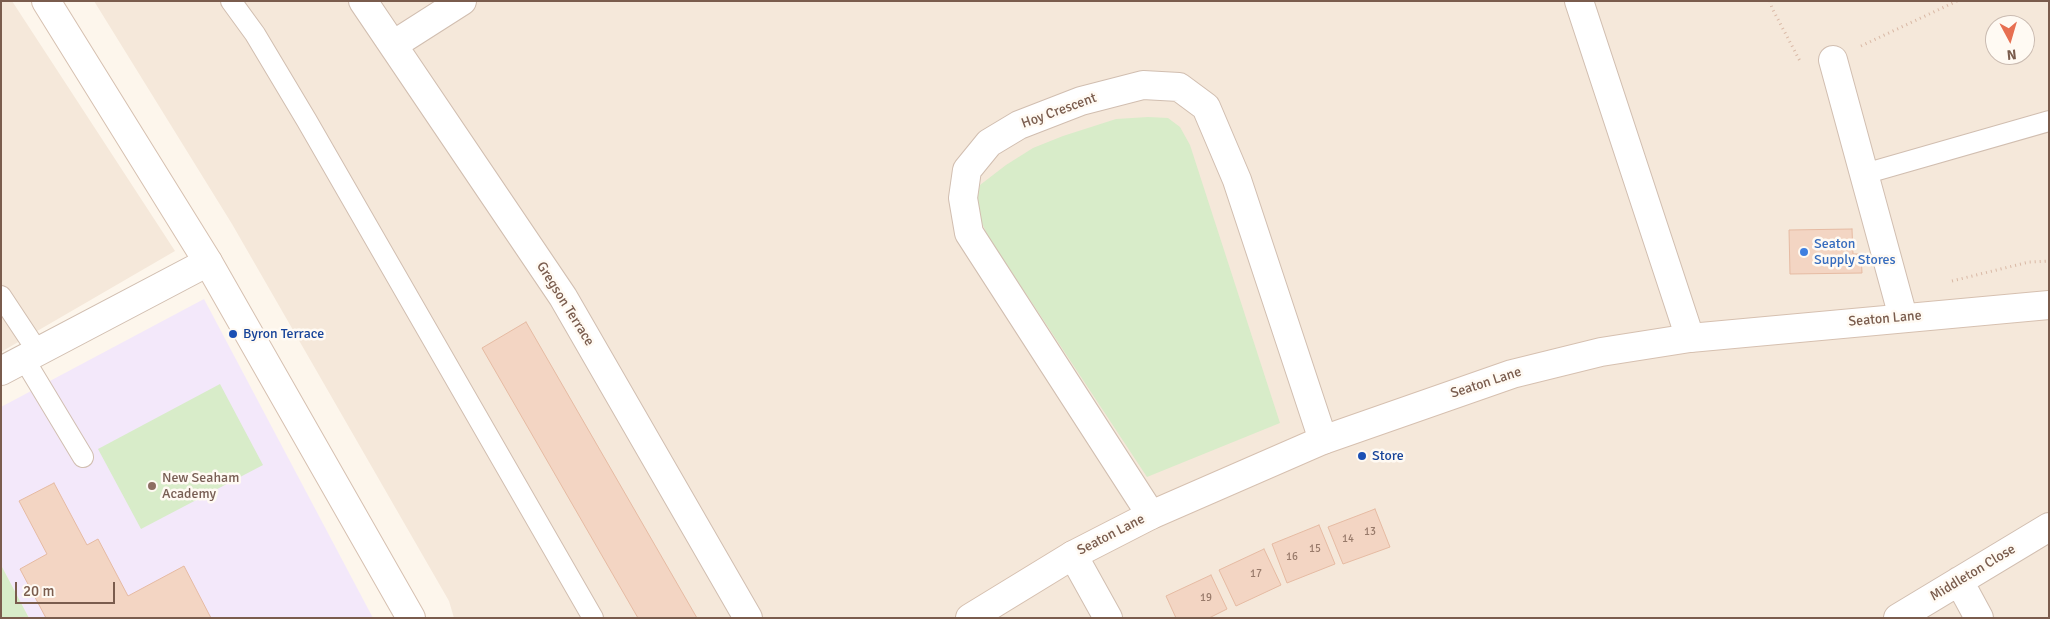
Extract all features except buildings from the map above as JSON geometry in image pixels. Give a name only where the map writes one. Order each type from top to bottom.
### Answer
[{"type":"street","points":[[46,1],[208,262],[411,618]]},
{"type":"street","name":"Gregson Terrace","points":[[363,1],[563,296],[748,618]]},
{"type":"street","points":[[393,45],[462,1]]},
{"type":"street","points":[[1579,1],[1690,338]]},
{"type":"street","points":[[1833,60],[1903,317]]},
{"type":"street","name":"Hoy Crescent","points":[[1151,515],[969,233],[963,198],[967,170],[988,143],[1019,125],[1081,101],[1143,85],[1179,87],[1206,107],[1237,180],[1323,440]]},
{"type":"street","points":[[21,361],[208,262]]},
{"type":"street","name":"Seaton Lane","points":[[970,618],[1073,555],[1151,515],[1323,440],[1512,374],[1601,352],[1690,338],[2049,305]]},
{"type":"street","name":"Middleton Close","points":[[1898,618],[2049,527]]},
{"type":"street","points":[[1073,555],[1108,618]]},
{"type":"street","points":[[1959,581],[1979,618]]},
{"type":"lane","points":[[231,1],[254,34],[312,129],[593,618]]},
{"type":"lane","points":[[1864,174],[2049,122]]},
{"type":"lane","points":[[1,296],[21,361],[83,457]]},
{"type":"path","points":[[1770,1],[1802,64],[1833,60],[1957,1]]},
{"type":"shaded area","points":[[1,1],[12,1],[175,251],[1,352]]},
{"type":"shaded area","points":[[94,1],[2049,1],[2049,618],[454,618],[449,601],[232,224]]},
{"type":"shaded area","name":"New Seaham Academy","points":[[204,299],[373,618],[29,618],[1,565],[1,407]]},
{"type":"green space","points":[[1168,118],[1180,127],[1190,145],[1280,423],[1147,477],[988,236],[979,217],[977,201],[980,185],[1006,165],[1033,148],[1116,119]]},
{"type":"green space","points":[[220,384],[263,465],[141,529],[98,449]]},
{"type":"green space","points":[[1,565],[29,618],[1,618]]},
{"type":"place","name":"Seaton Supply Stores","points":[[1804,252]]},
{"type":"place","name":"Byron Terrace","points":[[233,334]]},
{"type":"place","name":"Store","points":[[1362,456]]},
{"type":"place","name":"New Seaham Academy","points":[[152,486]]}]
